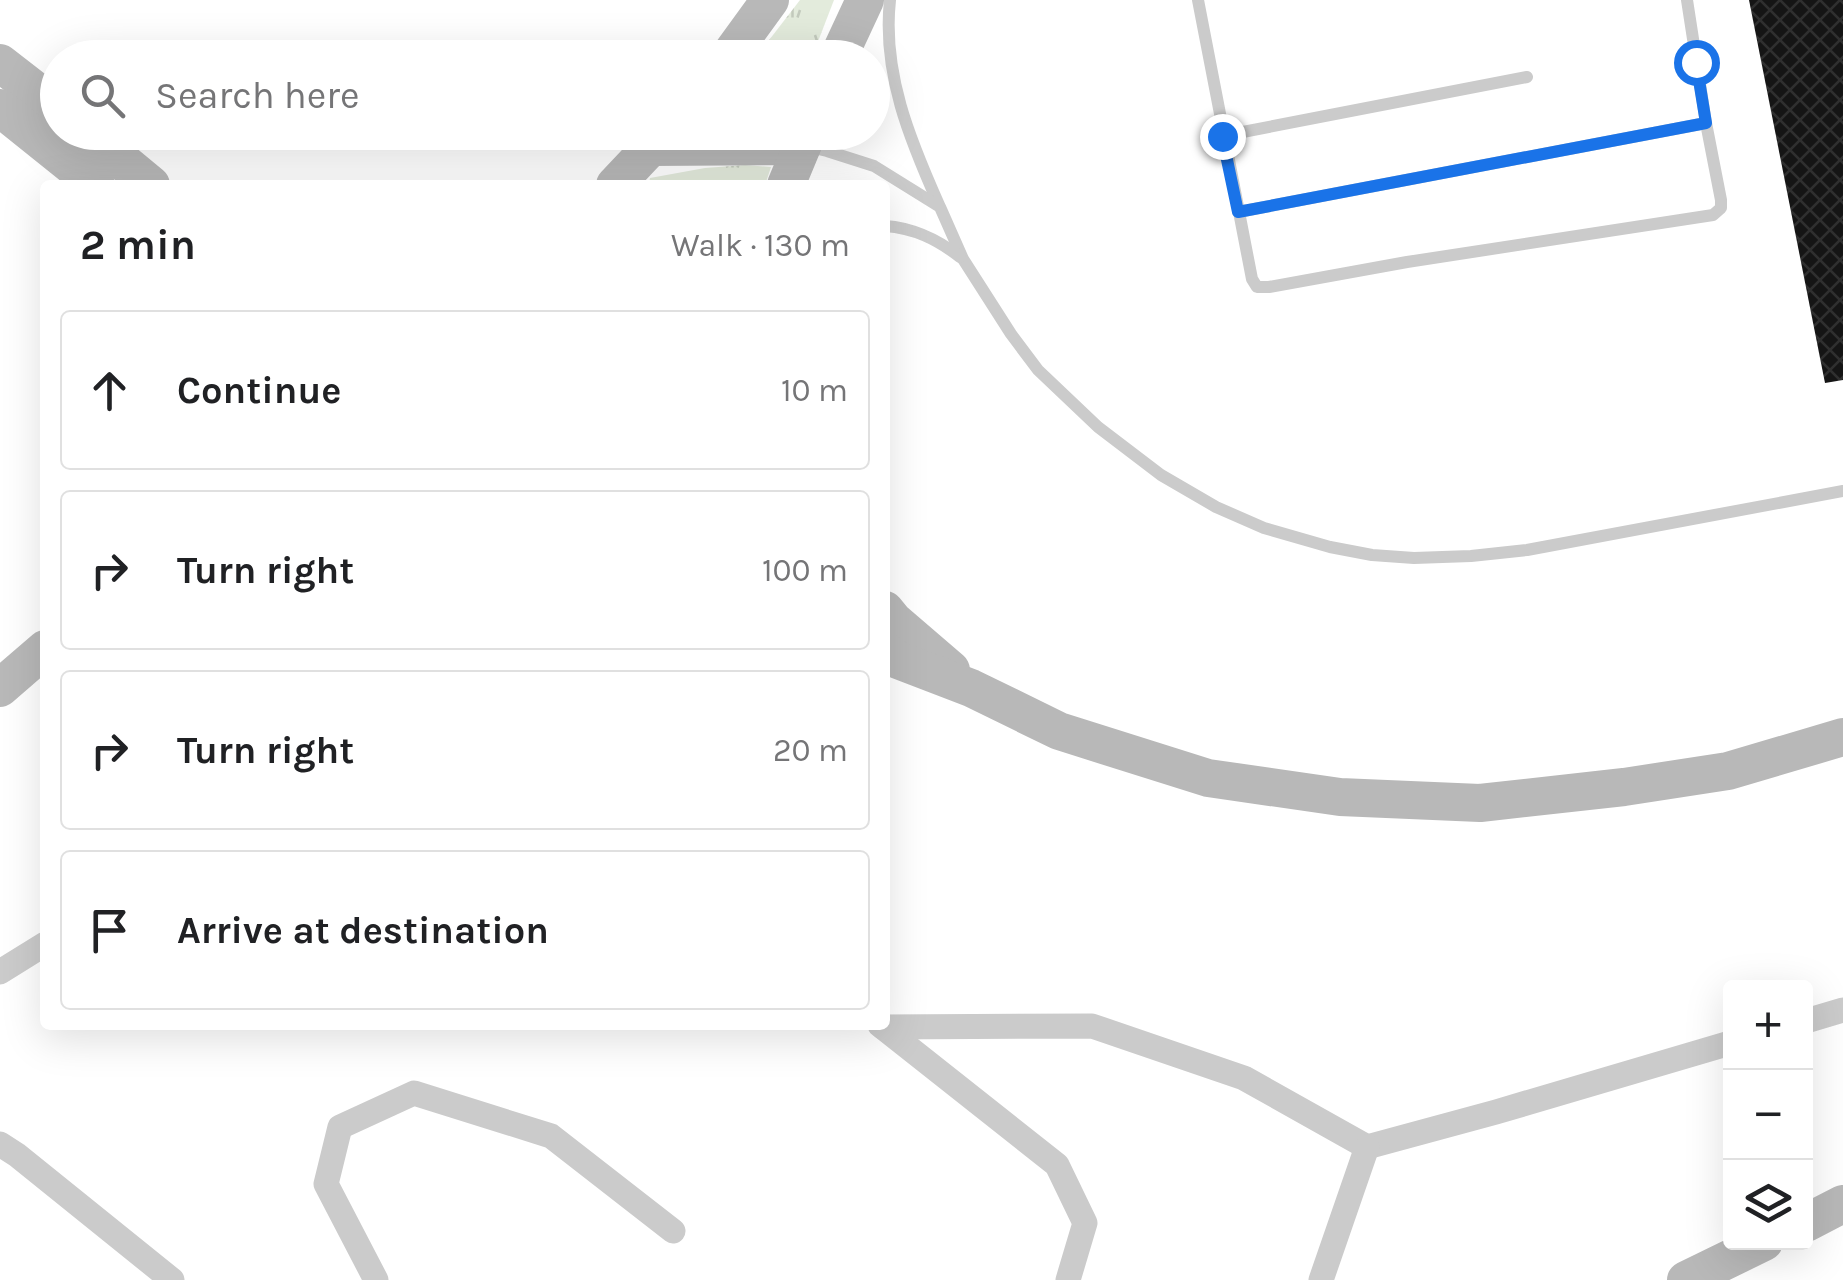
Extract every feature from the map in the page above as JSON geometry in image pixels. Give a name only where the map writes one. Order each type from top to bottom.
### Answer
[{"type":"street","points":[[741,40],[770,0]]},
{"type":"street","points":[[846,40],[865,0]]},
{"type":"street","points":[[0,63],[40,94]]},
{"type":"street","points":[[0,108],[40,140]]},
{"type":"street","points":[[52,150],[90,180]]},
{"type":"street","points":[[109,150],[145,180]]},
{"type":"street","points":[[617,180],[648,150]]},
{"type":"street","points":[[788,180],[800,150]]},
{"type":"street","points":[[890,616],[972,688]]},
{"type":"street","points":[[0,688],[40,654]]},
{"type":"street","points":[[890,654],[972,688],[1059,731],[1208,778],[1340,797],[1480,803],[1624,787],[1728,770],[1843,737]]},
{"type":"street","points":[[0,972],[40,947]]},
{"type":"street","points":[[1813,1019],[1843,1010]]},
{"type":"street","points":[[890,1026],[1092,1026],[1244,1078],[1366,1147],[1723,1045]]},
{"type":"street","points":[[887,1030],[1057,1165],[1085,1223],[1068,1280]]},
{"type":"street","points":[[376,1280],[326,1184],[340,1127],[414,1093],[551,1136],[673,1231]]},
{"type":"street","points":[[0,1144],[172,1280]]},
{"type":"street","points":[[1321,1280],[1366,1147]]},
{"type":"street","points":[[1813,1219],[1843,1204]]},
{"type":"street","points":[[1686,1280],[1748,1250]]},
{"type":"lane","points":[[890,0],[890,40]]},
{"type":"lane","points":[[1198,0],[1222,136],[1252,280],[1257,287],[1713,215],[1722,208],[1687,0]]},
{"type":"lane","points":[[890,47],[899,104],[912,146],[963,259],[1010,334],[1038,370],[1098,428],[1161,475],[1216,508],[1297,538],[1372,555],[1414,558],[1527,550],[1843,490]]},
{"type":"lane","points":[[1222,136],[1527,77]]},
{"type":"lane","points":[[1238,212],[1706,123]]},
{"type":"lane","points":[[825,150],[874,166],[940,208]]},
{"type":"lane","points":[[890,227],[922,233],[963,259]]},
{"type":"green space","points":[[800,0],[834,0],[819,40],[769,40]]},
{"type":"green space","points":[[771,167],[767,180],[650,180],[705,168]]},
{"type":"building","points":[[1749,0],[1843,0],[1843,380],[1825,383]]},
{"type":"route","points":[[1222,136],[1238,212],[1706,123],[1696,62]]}]
